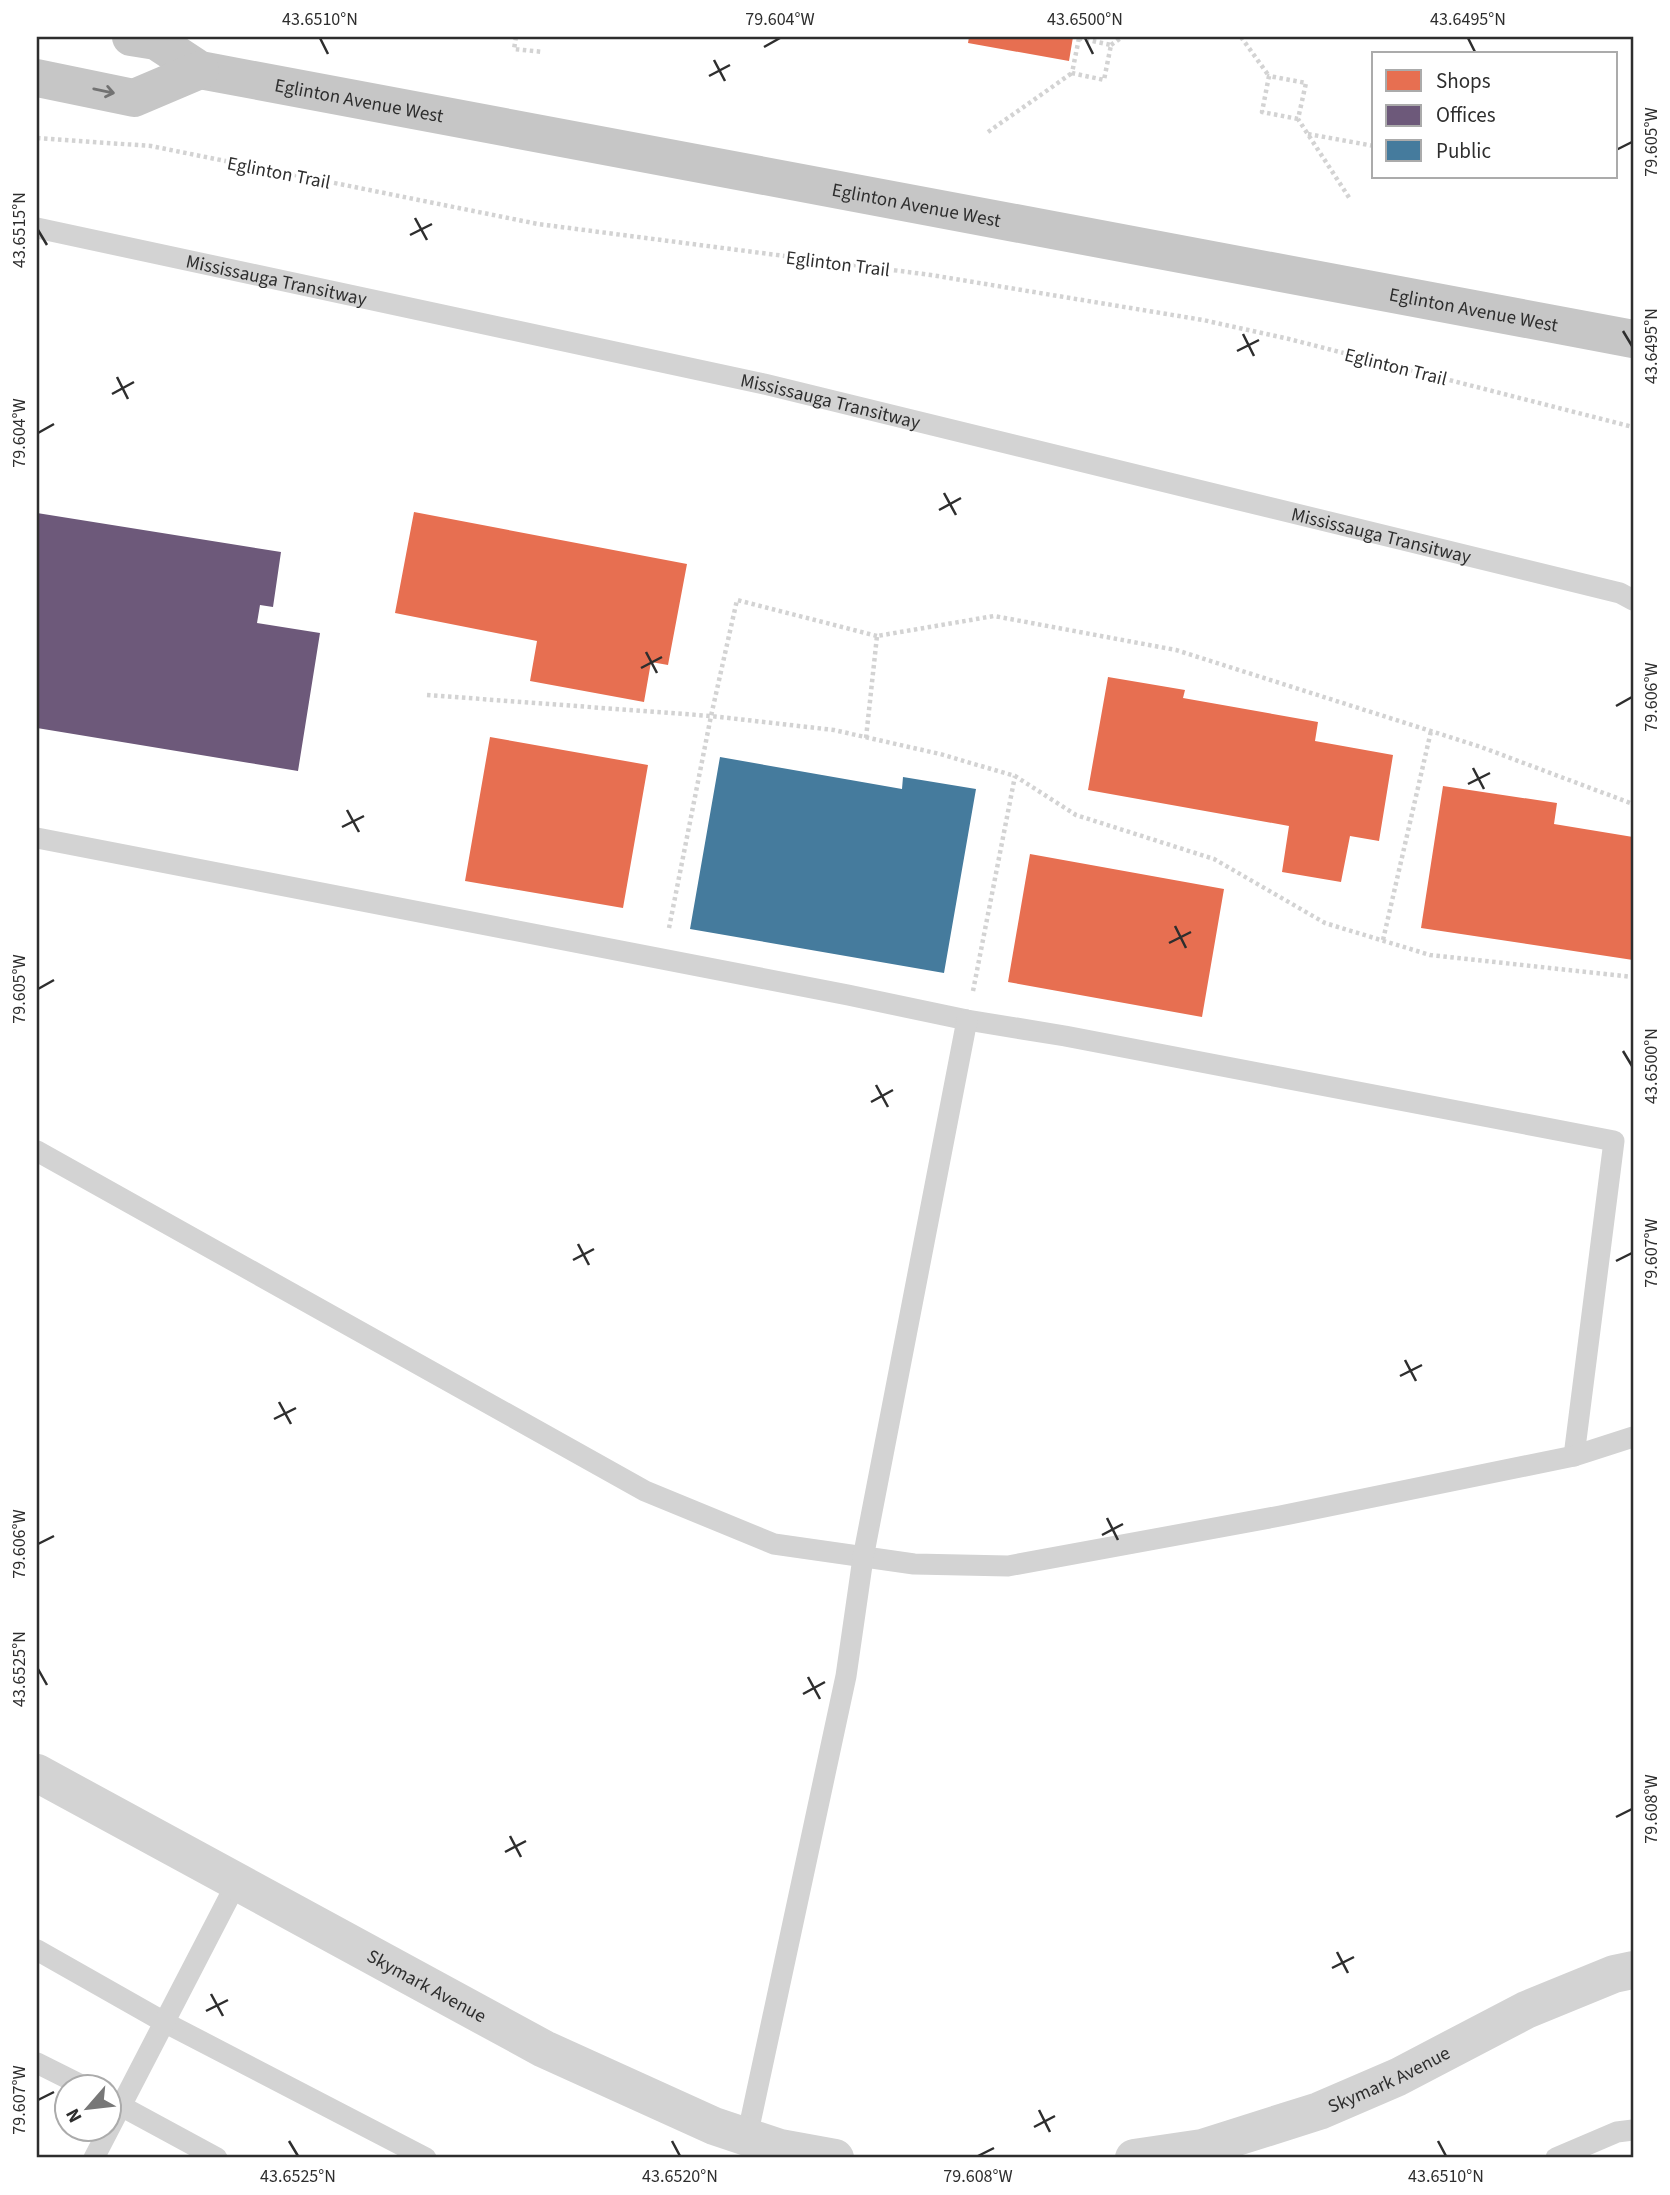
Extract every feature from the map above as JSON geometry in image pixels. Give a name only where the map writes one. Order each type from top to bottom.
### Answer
[{"type":"main road","name":"Eglinton Avenue West","points":[[131,37],[156,41],[200,70],[1633,339]]},
{"type":"main road","points":[[37,78],[134,97],[200,70]]},
{"type":"street","name":"Skymark Avenue","points":[[37,1773],[544,2049],[714,2126],[780,2148],[835,2158]]},
{"type":"street","name":"Skymark Avenue","points":[[1135,2158],[1202,2148],[1319,2111],[1398,2077],[1526,2010],[1614,1974],[1633,1970]]},
{"type":"lane","name":"Mississauga Transitway","points":[[37,228],[764,384],[1629,595]]},
{"type":"lane","points":[[37,838],[967,1020],[1065,1036],[1615,1140],[1574,1456]]},
{"type":"lane","points":[[747,2137],[846,1676],[863,1558],[967,1020]]},
{"type":"lane","points":[[37,1151],[645,1491],[774,1544],[914,1564],[1008,1566],[1266,1518],[1574,1456],[1633,1437]]},
{"type":"lane","points":[[122,2091],[164,2022],[237,1882]]},
{"type":"lane","points":[[37,1950],[164,2022],[426,2158]]},
{"type":"lane","points":[[37,2063],[54,2072]]},
{"type":"lane","points":[[122,2107],[217,2158]]},
{"type":"lane","points":[[1556,2158],[1617,2132],[1633,2130]]},
{"type":"path","points":[[516,37],[513,49],[543,51]]},
{"type":"path","points":[[1072,73],[1104,80],[1111,45],[1122,37]]},
{"type":"path","points":[[1241,37],[1269,76],[1306,83],[1298,119],[1350,199]]},
{"type":"path","points":[[988,132],[1072,73],[1079,38],[1111,45]]},
{"type":"path","points":[[1269,76],[1262,112],[1298,119]]},
{"type":"path","points":[[1307,133],[1372,146]]},
{"type":"path","name":"Eglinton Trail","points":[[37,138],[151,146],[538,224],[931,275],[1203,320],[1289,339],[1633,427]]},
{"type":"path","points":[[663,960],[711,716],[737,600],[877,636],[994,617],[1176,650],[1481,747],[1633,804]]},
{"type":"path","points":[[866,738],[877,636]]},
{"type":"path","points":[[427,695],[711,716],[834,730],[940,754],[1015,776],[1076,815],[1214,859],[1325,923],[1430,955],[1633,977]]},
{"type":"path","points":[[1382,940],[1431,731]]},
{"type":"path","points":[[967,1020],[1015,776]]},
{"type":"building: Shops","points":[[969,37],[1073,37],[1069,61],[968,43]]},
{"type":"building: Shops","points":[[414,512],[687,564],[668,665],[651,662],[644,702],[530,681],[537,641],[395,613]]},
{"type":"building: Shops","points":[[1108,677],[1185,690],[1183,698],[1318,722],[1315,741],[1393,755],[1379,841],[1350,836],[1341,882],[1282,872],[1289,826],[1088,790]]},
{"type":"building: Shops","points":[[490,737],[648,765],[623,908],[465,881]]},
{"type":"building: Shops","points":[[1443,786],[1557,803],[1554,824],[1633,837],[1633,960],[1421,928]]},
{"type":"building: Shops","points":[[1030,854],[1224,889],[1202,1017],[1008,982]]},
{"type":"building: Offices","points":[[37,513],[281,552],[273,607],[260,605],[257,623],[320,633],[298,771],[37,728]]},
{"type":"building: Public","points":[[720,757],[902,789],[903,777],[976,789],[944,973],[690,929]]}]
